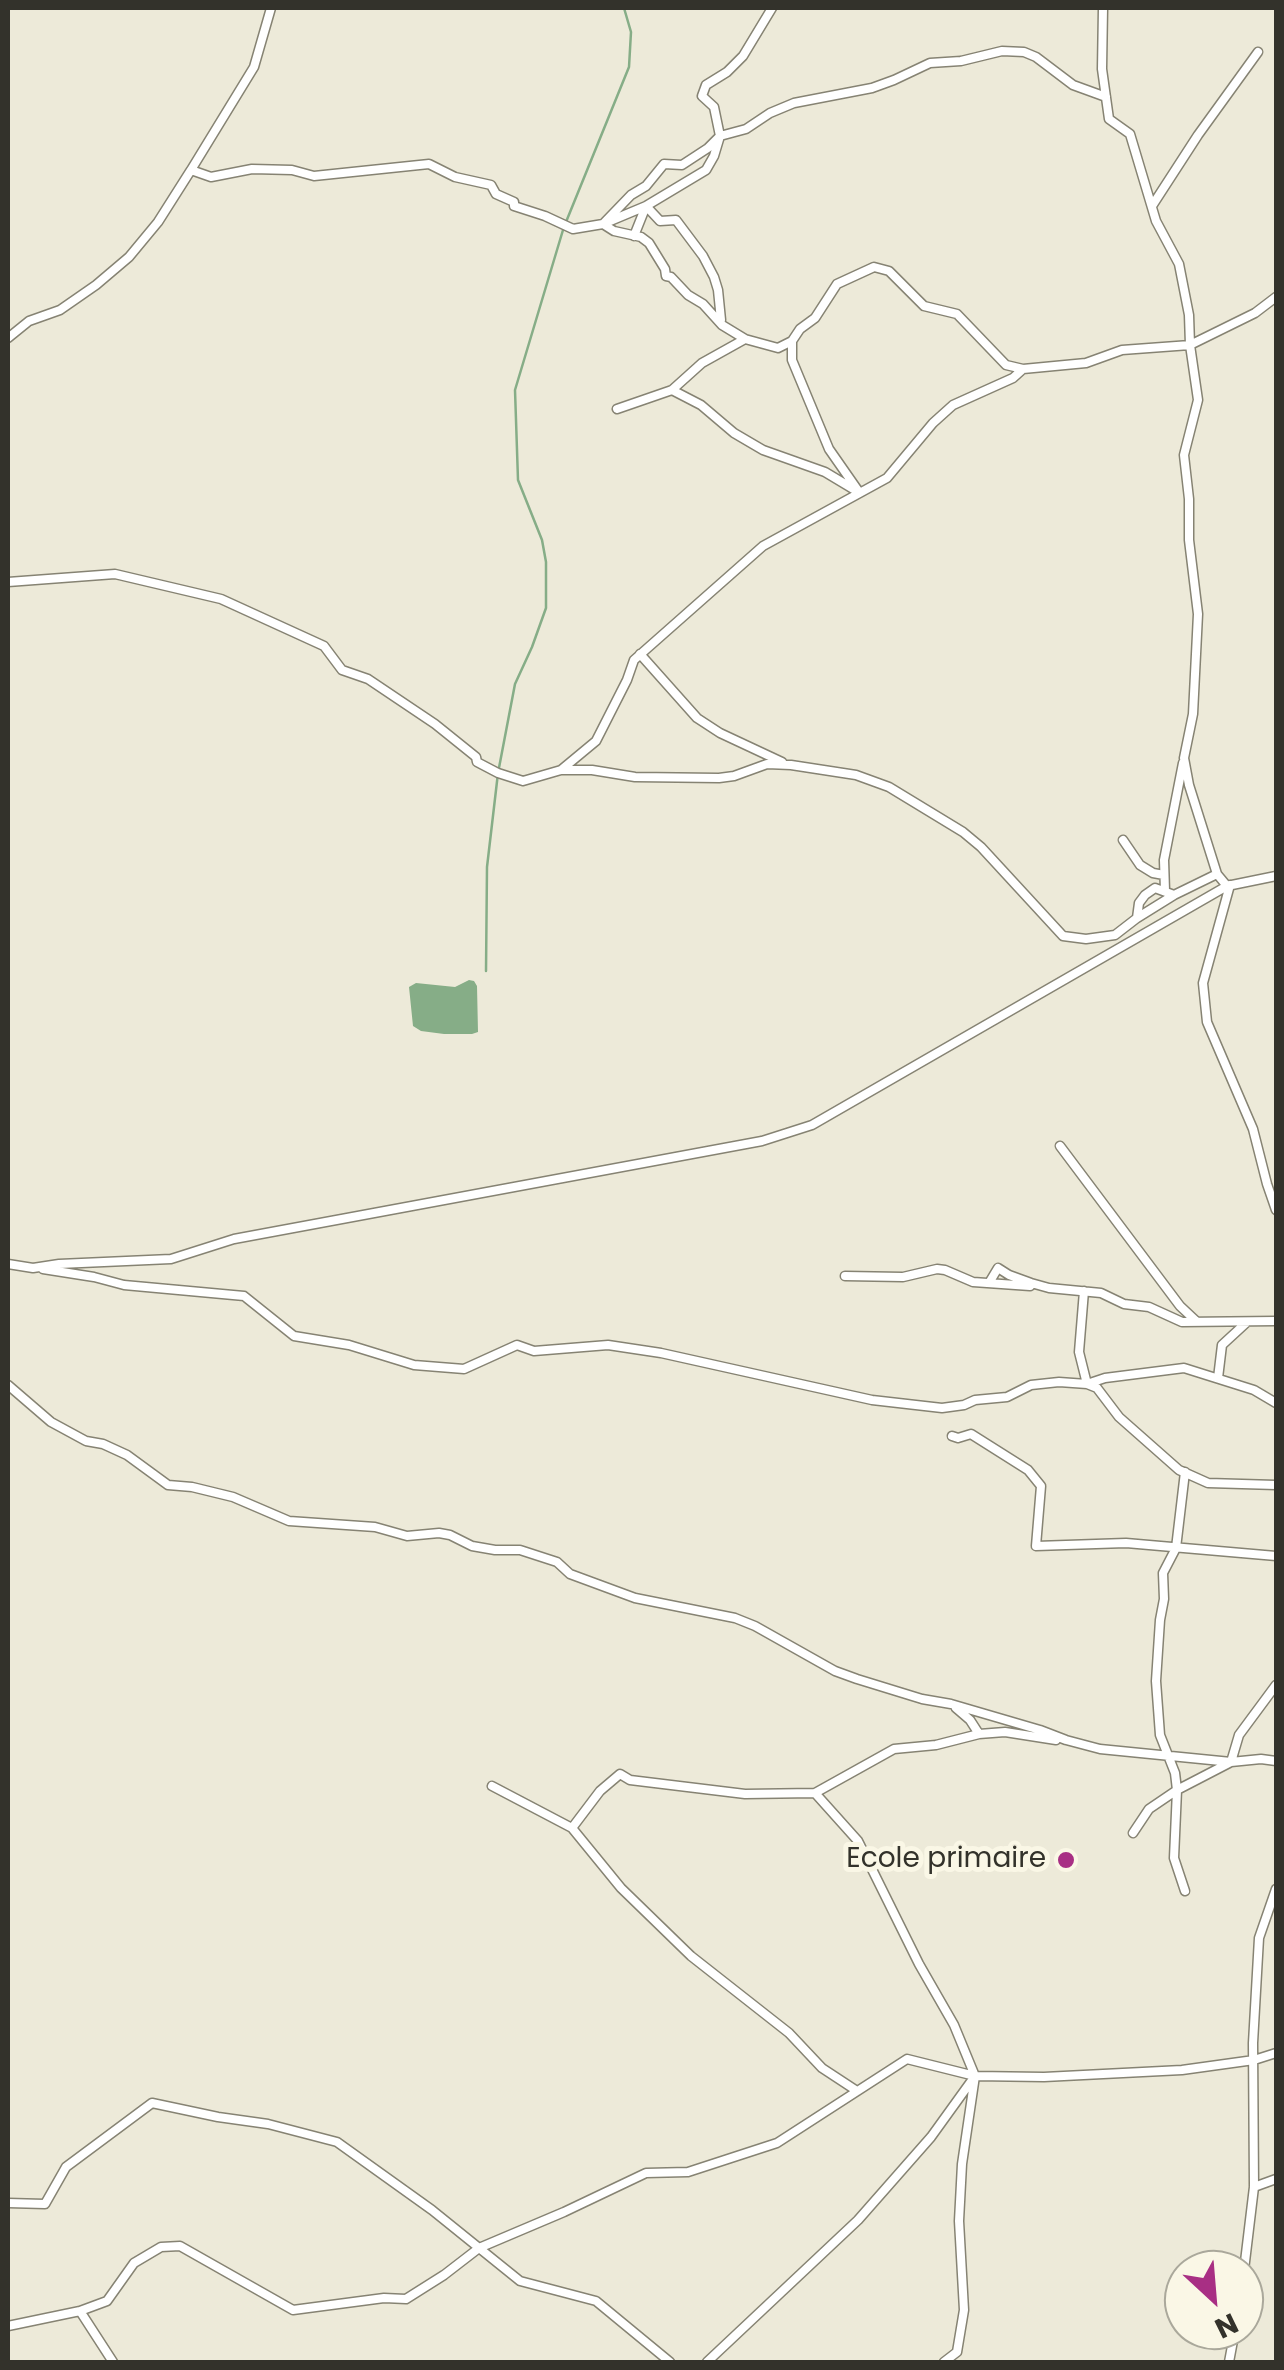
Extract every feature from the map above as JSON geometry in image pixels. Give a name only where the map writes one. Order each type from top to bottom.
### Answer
[{"type":"street","points":[[8,338],[30,321],[60,310],[96,285],[129,257],[158,222],[254,67],[271,8]]},
{"type":"street","points":[[191,170],[211,177],[252,170],[292,170],[314,176],[429,164],[455,177],[491,185],[496,194],[514,202],[514,206],[564,226],[573,229],[603,224],[646,206],[706,170],[720,136],[714,107],[702,96],[706,85],[743,56],[772,8]]},
{"type":"street","points":[[1103,8],[1102,69],[1109,118],[1130,134],[1156,221],[1179,264],[1198,400],[1184,455],[1198,614],[1193,714],[1164,862],[1170,893],[1168,920]]},
{"type":"street","points":[[603,224],[631,195],[646,186],[664,164],[682,165],[720,136],[746,129],[794,104],[872,88],[930,63],[961,61],[1002,51],[1024,52],[1073,86],[1106,97]]},
{"type":"street","points":[[1152,206],[1258,52]]},
{"type":"street","points":[[634,236],[646,206]]},
{"type":"street","points":[[646,206],[660,221],[676,220],[703,256],[718,290],[722,325]]},
{"type":"street","points":[[603,224],[649,243],[666,276],[671,276],[722,325],[744,339],[778,348],[792,342]]},
{"type":"street","points":[[859,492],[829,450],[792,360],[792,342],[800,329],[815,318],[837,284],[874,268],[889,271],[924,306],[957,314],[1006,364],[1023,369],[1086,363],[1122,350],[1190,344],[1255,313],[1276,297]]},
{"type":"street","points":[[617,409],[672,390],[702,363],[744,339]]},
{"type":"street","points":[[561,770],[596,741],[634,660],[763,546],[886,478],[953,405],[1013,378],[1023,369]]},
{"type":"street","points":[[672,390],[701,405],[763,450],[825,472],[859,492]]},
{"type":"street","points":[[8,582],[114,574],[221,599],[324,646],[342,670],[368,679],[435,724],[478,762],[523,781],[561,770],[635,777],[720,778],[766,764],[856,775],[889,787],[963,832],[1063,936],[1086,940],[1114,935],[1170,893],[1217,874]]},
{"type":"street","points":[[640,654],[697,718],[720,733],[791,765]]},
{"type":"street","points":[[1184,758],[1217,874],[1228,885]]},
{"type":"street","points":[[1123,840],[1140,865],[1164,875]]},
{"type":"street","points":[[1140,865],[1164,862]]},
{"type":"street","points":[[33,1268],[170,1259],[253,1235],[762,1141],[812,1125],[1228,885],[1276,876]]},
{"type":"street","points":[[1228,885],[1203,982],[1207,1022],[1253,1129],[1276,1210]]},
{"type":"street","points":[[1137,918],[1145,895],[1155,888],[1170,893]]},
{"type":"street","points":[[1060,1146],[1180,1306],[1196,1321]]},
{"type":"street","points":[[8,1264],[124,1285],[244,1296],[294,1336],[349,1345],[414,1366],[464,1369],[516,1344],[534,1351],[608,1346],[661,1353],[872,1400],[942,1408],[1006,1397],[1031,1385],[1087,1384],[1097,1388],[1120,1418],[1151,1447],[1185,1472],[1208,1483],[1276,1485]]},
{"type":"street","points":[[990,1283],[998,1268],[1049,1288]]},
{"type":"street","points":[[844,1276],[903,1277],[946,1270],[973,1282],[1101,1293],[1182,1322],[1276,1321]]},
{"type":"street","points":[[1084,1292],[1079,1352],[1087,1384]]},
{"type":"street","points":[[1218,1378],[1222,1345],[1247,1322]]},
{"type":"street","points":[[1087,1384],[1184,1368],[1254,1390],[1276,1403]]},
{"type":"street","points":[[8,1385],[51,1422],[86,1441],[127,1455],[168,1485],[233,1497],[289,1520],[375,1526],[406,1536],[439,1533],[472,1546],[520,1550],[557,1562],[570,1574],[635,1598],[735,1618],[835,1671],[1100,1749],[1231,1762],[1276,1761]]},
{"type":"street","points":[[952,1436],[971,1434],[1028,1470],[1041,1486],[1036,1546],[1126,1543],[1276,1556]]},
{"type":"street","points":[[1185,1472],[1176,1548],[1164,1572],[1156,1681],[1158,1718],[1178,1790],[1174,1858],[1185,1891]]},
{"type":"street","points":[[1133,1833],[1150,1809],[1231,1762],[1240,1735],[1276,1685]]},
{"type":"street","points":[[951,1704],[970,1720],[978,1734]]},
{"type":"street","points":[[572,1828],[600,1791],[620,1774],[630,1780],[745,1794],[815,1792],[894,1749],[936,1746],[978,1734],[1005,1732],[1066,1740]]},
{"type":"street","points":[[492,1786],[572,1828],[622,1888],[691,1956],[789,2034],[822,2068],[857,2091]]},
{"type":"street","points":[[815,1792],[858,1841],[954,2025],[975,2076],[961,2182],[964,2310],[957,2352],[944,2362]]},
{"type":"street","points":[[1246,2250],[1254,2187],[1259,1938],[1276,1889]]},
{"type":"street","points":[[8,2326],[80,2311],[107,2301],[134,2263],[160,2247],[180,2246],[294,2310],[384,2298],[406,2300],[479,2248],[646,2173],[688,2172],[776,2143],[907,2060],[975,2076],[1044,2077],[1182,2070],[1276,2053]]},
{"type":"street","points":[[707,2362],[858,2220],[931,2137],[975,2076]]},
{"type":"street","points":[[8,2203],[45,2204],[66,2167],[152,2104],[268,2124],[336,2142],[432,2210],[520,2280],[596,2301],[670,2362]]},
{"type":"street","points":[[1254,2187],[1276,2179]]},
{"type":"street","points":[[80,2311],[113,2362]]},
{"type":"shaded area","points":[[469,980],[477,986],[478,1032],[444,1034],[413,1026],[409,987],[416,983],[455,987]]},
{"type":"waterway","points":[[566,222],[629,67],[631,32],[624,8]]},
{"type":"waterway","points":[[486,971],[487,867],[498,773],[515,684],[546,608],[542,540],[518,480],[515,390],[563,230]]},
{"type":"place","name":"Ecole primaire","points":[[1066,1860]]}]
